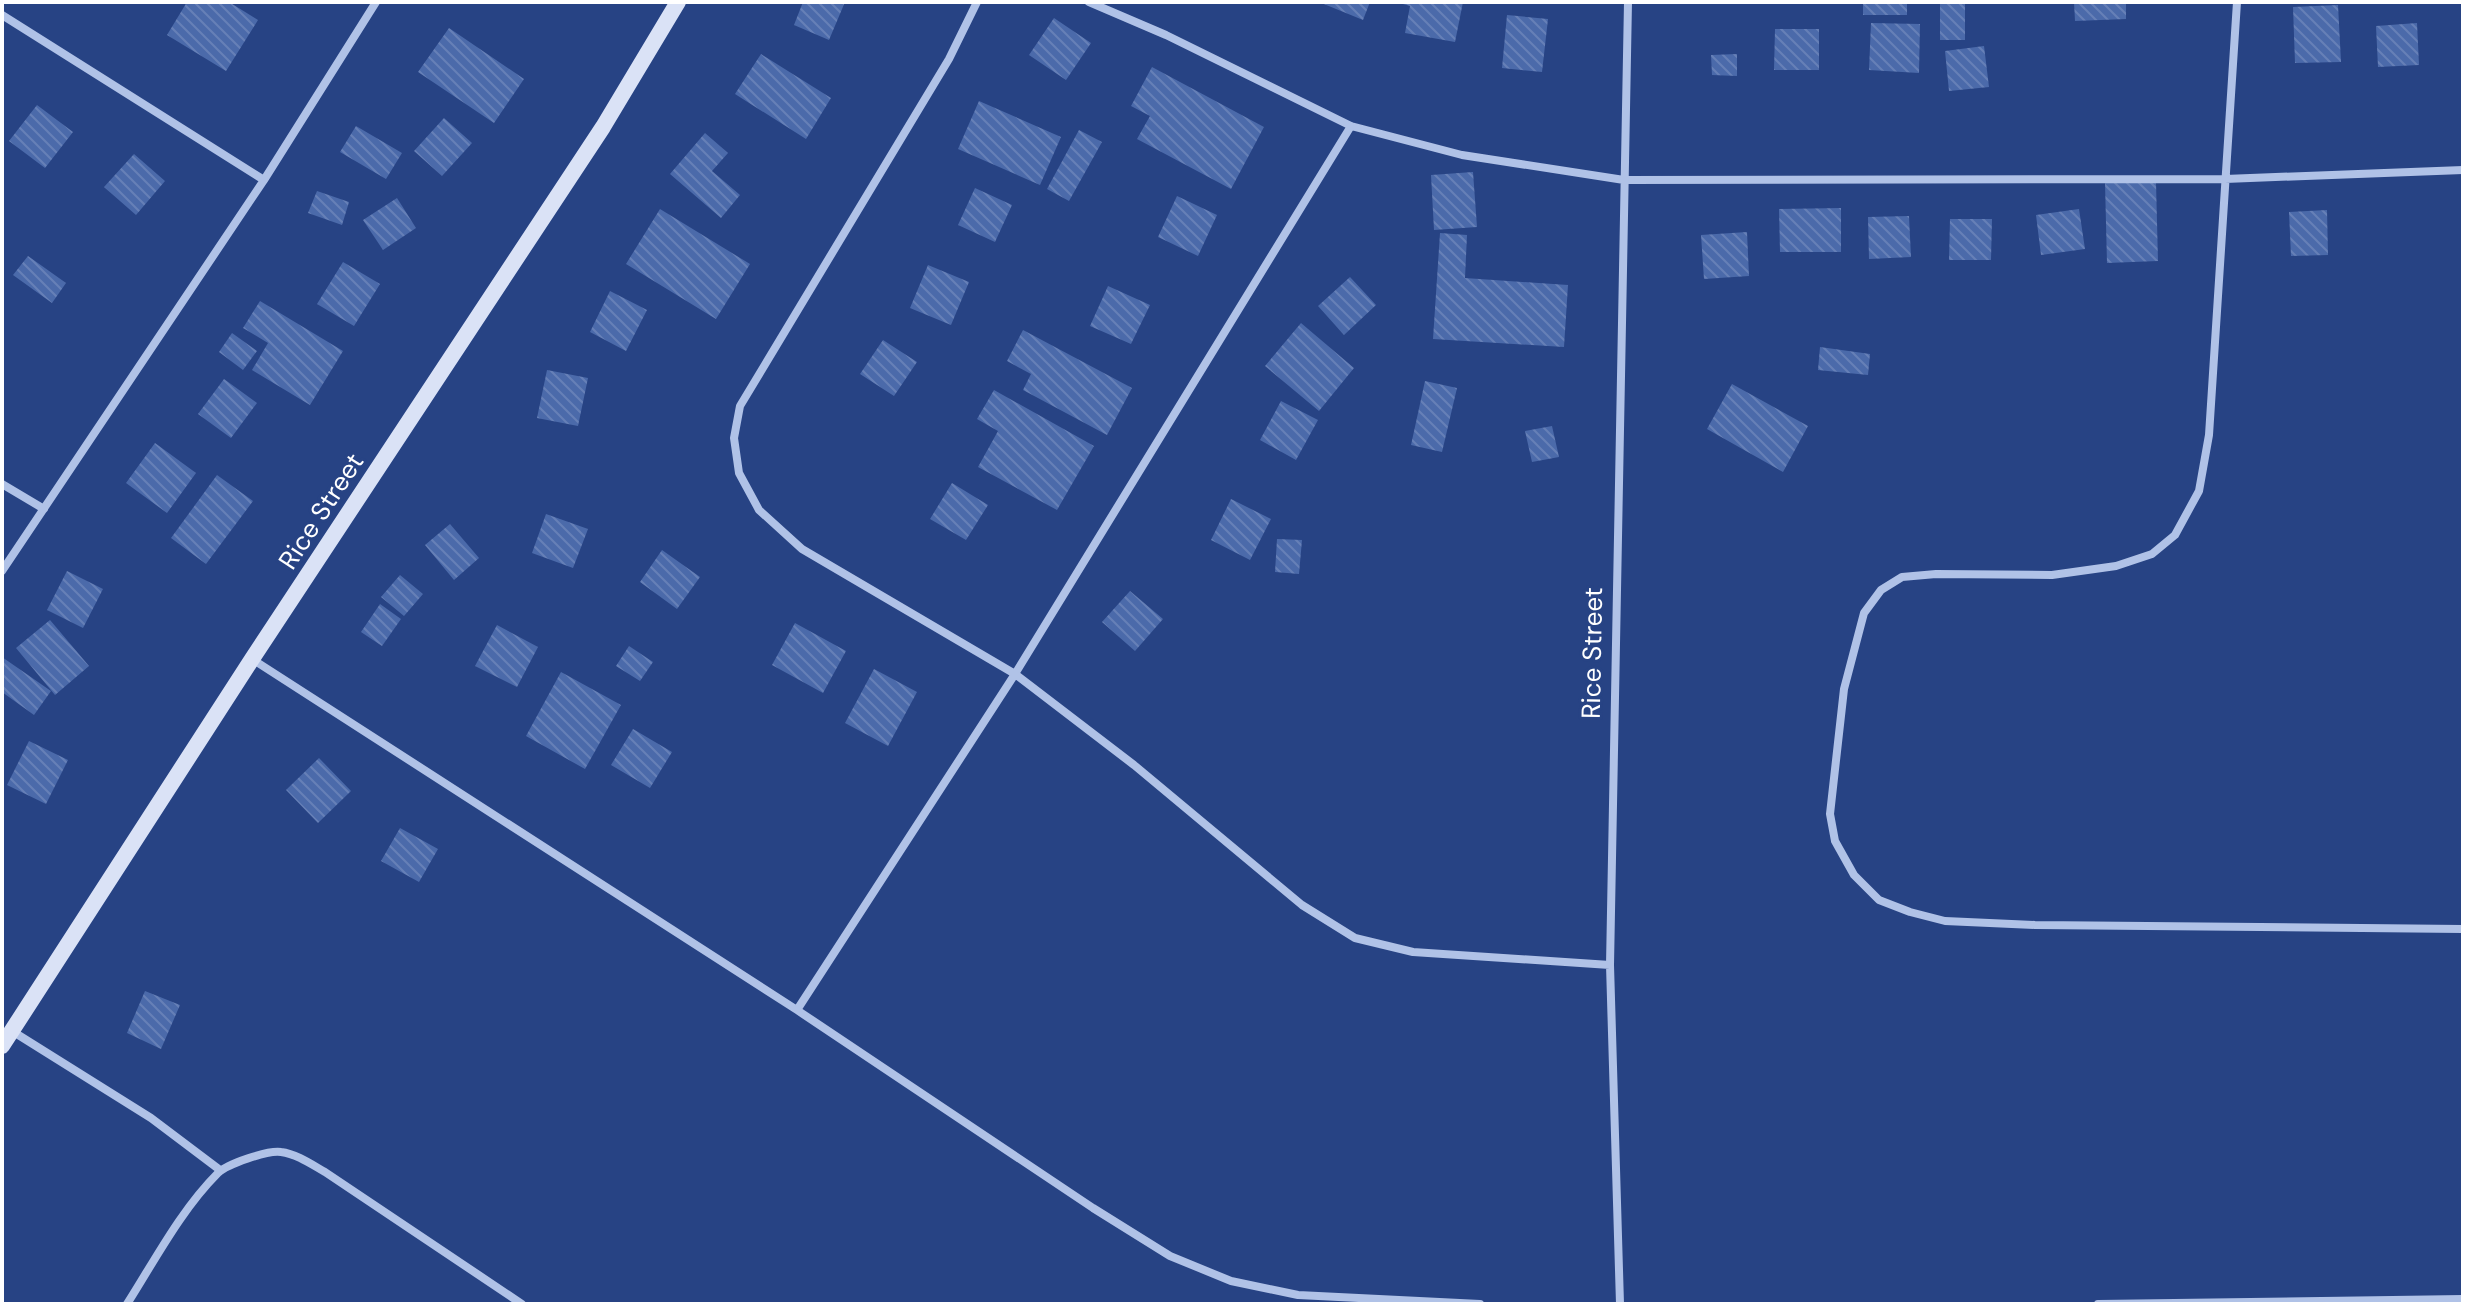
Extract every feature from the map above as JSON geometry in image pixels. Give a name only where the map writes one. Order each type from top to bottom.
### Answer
[{"type":"street","points":[[2,571],[264,180],[376,2]]},
{"type":"street","name":"Rice Street","points":[[2,1046],[252,659],[595,140],[678,2]]},
{"type":"street","points":[[977,2],[949,59],[740,406],[734,438],[739,473],[759,510],[802,549],[1015,674],[1146,775],[1302,905],[1355,938],[1413,952],[1610,965]]},
{"type":"street","points":[[1089,2],[1166,35],[1351,126],[1462,155],[1624,180],[2225,179],[2463,170]]},
{"type":"street","name":"Rice Street","points":[[1620,1304],[1610,965],[1628,2]]},
{"type":"street","points":[[2237,2],[2209,435],[2199,491],[2175,535],[2152,554],[2116,566],[2052,575],[1936,574],[1902,577],[1881,590],[1864,613],[1844,689],[1830,814],[1835,841],[1854,875],[1879,900],[1945,921],[2035,925],[2463,929]]},
{"type":"street","points":[[2,15],[264,180]]},
{"type":"street","points":[[797,1010],[1015,674],[1351,126]]},
{"type":"street","points":[[2,484],[44,509]]},
{"type":"street","points":[[252,659],[797,1010],[1170,1256],[1231,1281],[1298,1295],[1480,1304]]},
{"type":"street","points":[[12,1031],[151,1118],[220,1170]]},
{"type":"street","points":[[127,1304],[194,1202],[220,1170],[248,1158],[278,1151],[303,1159],[522,1304]]},
{"type":"street","points":[[2098,1304],[2463,1299]]},
{"type":"building","points":[[187,2],[229,2],[258,20],[226,71],[167,35]]},
{"type":"building","points":[[803,2],[845,2],[829,40],[794,25]]},
{"type":"building","points":[[1319,2],[1370,2],[1363,20]]},
{"type":"building","points":[[1396,2],[1463,2],[1455,42],[1405,33],[1410,6]]},
{"type":"building","points":[[1863,2],[1907,2],[1907,15],[1863,15]]},
{"type":"building","points":[[1940,2],[1965,2],[1965,40],[1940,40]]},
{"type":"building","points":[[2074,2],[2126,2],[2126,19],[2075,21]]},
{"type":"building","points":[[2338,5],[2341,62],[2295,63],[2293,7]]},
{"type":"building","points":[[1507,15],[1548,19],[1542,72],[1502,68]]},
{"type":"building","points":[[1054,18],[1091,43],[1066,80],[1029,55]]},
{"type":"building","points":[[1871,23],[1920,24],[1919,73],[1869,70]]},
{"type":"building","points":[[2417,23],[2419,65],[2378,67],[2376,26]]},
{"type":"building","points":[[449,28],[524,79],[494,123],[418,72]]},
{"type":"building","points":[[1775,29],[1819,29],[1819,70],[1774,70]]},
{"type":"building","points":[[1984,46],[1989,87],[1949,91],[1945,51]]},
{"type":"building","points":[[761,54],[831,98],[806,139],[735,94]]},
{"type":"building","points":[[1737,54],[1737,76],[1712,75],[1711,55]]},
{"type":"building","points":[[1152,67],[1264,127],[1231,189],[1137,139],[1150,116],[1131,106]]},
{"type":"building","points":[[979,101],[1061,137],[1040,185],[958,149]]},
{"type":"building","points":[[37,105],[73,132],[45,168],[9,141]]},
{"type":"building","points":[[444,118],[472,143],[442,176],[414,151]]},
{"type":"building","points":[[356,126],[402,153],[386,179],[340,152]]},
{"type":"building","points":[[1079,130],[1102,142],[1069,201],[1047,189]]},
{"type":"building","points":[[705,133],[728,153],[712,171],[740,195],[721,218],[670,174]]},
{"type":"building","points":[[134,154],[165,181],[136,215],[104,187]]},
{"type":"building","points":[[1473,172],[1477,227],[1434,230],[1431,175]]},
{"type":"building","points":[[2156,182],[2158,261],[2107,263],[2105,183]]},
{"type":"building","points":[[975,188],[1012,205],[995,242],[958,225]]},
{"type":"building","points":[[317,191],[349,202],[342,225],[308,213]]},
{"type":"building","points":[[1177,196],[1217,215],[1198,256],[1158,237]]},
{"type":"building","points":[[397,198],[416,228],[383,250],[363,220]]},
{"type":"building","points":[[1841,208],[1841,252],[1780,252],[1779,209]]},
{"type":"building","points":[[660,209],[750,264],[716,319],[626,264]]},
{"type":"building","points":[[2079,209],[2085,249],[2041,255],[2036,215]]},
{"type":"building","points":[[2327,210],[2328,255],[2291,256],[2289,212]]},
{"type":"building","points":[[1909,216],[1911,257],[1869,259],[1868,217]]},
{"type":"building","points":[[1950,219],[1992,219],[1991,260],[1949,260]]},
{"type":"building","points":[[1747,232],[1749,276],[1704,279],[1701,235]]},
{"type":"building","points":[[1440,233],[1467,235],[1465,278],[1568,285],[1564,347],[1433,339]]},
{"type":"building","points":[[28,256],[66,283],[52,303],[13,275]]},
{"type":"building","points":[[343,262],[380,284],[354,326],[317,304]]},
{"type":"building","points":[[928,265],[969,282],[951,325],[910,308]]},
{"type":"building","points":[[1350,277],[1376,305],[1344,335],[1318,306]]},
{"type":"building","points":[[1108,286],[1150,305],[1131,344],[1090,326]]},
{"type":"building","points":[[610,291],[647,310],[626,351],[590,332]]},
{"type":"building","points":[[260,301],[343,351],[310,405],[252,370],[268,343],[243,328]]},
{"type":"building","points":[[1301,323],[1354,368],[1319,411],[1265,366]]},
{"type":"building","points":[[1023,330],[1132,388],[1107,435],[1023,390],[1031,374],[1007,361]]},
{"type":"building","points":[[232,333],[257,351],[243,370],[219,352]]},
{"type":"building","points":[[883,340],[917,362],[894,396],[860,374]]},
{"type":"building","points":[[1820,347],[1870,354],[1868,375],[1818,370]]},
{"type":"building","points":[[547,370],[588,378],[578,426],[537,418]]},
{"type":"building","points":[[224,379],[257,403],[231,438],[198,414]]},
{"type":"building","points":[[1425,381],[1457,388],[1442,452],[1411,445]]},
{"type":"building","points":[[1732,384],[1808,426],[1783,472],[1707,429]]},
{"type":"building","points":[[994,390],[1094,446],[1057,510],[978,467],[998,431],[977,419]]},
{"type":"building","points":[[1281,401],[1318,420],[1296,460],[1260,440]]},
{"type":"building","points":[[1552,426],[1559,457],[1532,462],[1525,431]]},
{"type":"building","points":[[155,443],[196,473],[167,513],[126,483]]},
{"type":"building","points":[[217,475],[253,501],[206,564],[171,538]]},
{"type":"building","points":[[952,483],[988,505],[966,540],[930,519]]},
{"type":"building","points":[[1231,499],[1271,519],[1250,560],[1211,540]]},
{"type":"building","points":[[546,514],[588,529],[573,568],[532,553]]},
{"type":"building","points":[[450,524],[479,558],[454,580],[425,545]]},
{"type":"building","points":[[1277,539],[1302,540],[1299,574],[1275,572]]},
{"type":"building","points":[[662,550],[700,577],[677,609],[640,582]]},
{"type":"building","points":[[67,571],[103,589],[83,628],[47,610]]},
{"type":"building","points":[[400,575],[423,594],[404,616],[381,597]]},
{"type":"building","points":[[1130,591],[1163,619],[1135,651],[1102,622]]},
{"type":"building","points":[[380,604],[401,619],[382,646],[361,632]]},
{"type":"building","points":[[50,620],[89,666],[55,695],[16,648]]},
{"type":"building","points":[[795,623],[846,651],[823,693],[772,665]]},
{"type":"building","points":[[497,625],[538,647],[517,687],[475,666]]},
{"type":"building","points":[[629,646],[653,662],[640,681],[616,666]]},
{"type":"building","points":[[2,657],[51,691],[34,715],[2,692]]},
{"type":"building","points":[[874,669],[917,692],[888,746],[845,723]]},
{"type":"building","points":[[561,672],[621,705],[585,769],[526,736]]},
{"type":"building","points":[[633,729],[672,752],[650,788],[611,765]]},
{"type":"building","points":[[29,741],[68,760],[46,804],[7,785]]},
{"type":"building","points":[[319,758],[351,791],[318,823],[286,790]]},
{"type":"building","points":[[400,828],[438,849],[419,882],[381,861]]},
{"type":"building","points":[[145,991],[180,1005],[161,1049],[127,1033]]}]
